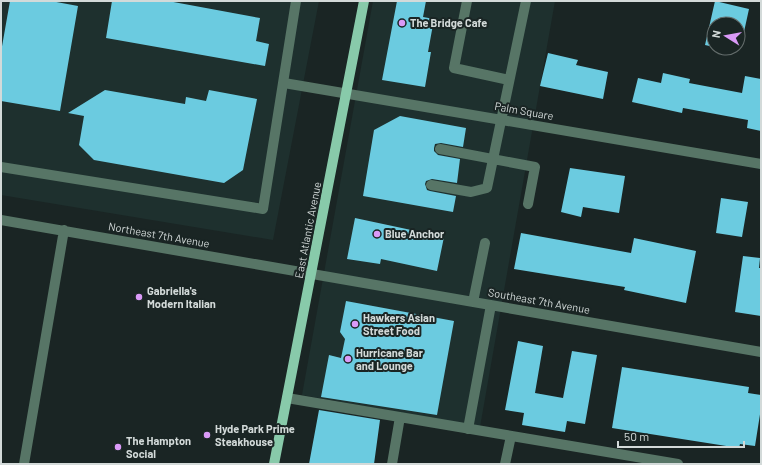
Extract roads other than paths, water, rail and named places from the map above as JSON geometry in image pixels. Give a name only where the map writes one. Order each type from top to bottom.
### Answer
[{"type":"main road","name":"East Atlantic Avenue","points":[[274,464],[364,1]]},
{"type":"street","points":[[1,167],[263,210],[296,1]]},
{"type":"street","points":[[467,1],[454,68],[509,80]]},
{"type":"street","points":[[431,184],[471,192],[486,188],[526,1]]},
{"type":"street","name":"Palm Square","points":[[284,83],[761,164]]},
{"type":"street","points":[[440,149],[535,167],[528,204]]},
{"type":"street","name":"Northeast 7th Avenue","points":[[1,220],[312,274]]},
{"type":"street","points":[[24,464],[64,230]]},
{"type":"street","points":[[473,302],[485,243]]},
{"type":"street","name":"Southeast 7th Avenue","points":[[312,274],[761,352]]},
{"type":"street","points":[[468,429],[491,305]]},
{"type":"street","points":[[287,398],[678,464]]},
{"type":"street","points":[[392,464],[400,417]]},
{"type":"street","points":[[505,464],[511,436]]},
{"type":"place","name":"The Bridge Cafe","points":[[402,23]]},
{"type":"place","name":"Blue Anchor","points":[[377,234]]},
{"type":"place","name":"Gabriella's Modern Italian","points":[[139,297]]},
{"type":"place","name":"Hawkers Asian Street Food","points":[[355,324]]},
{"type":"place","name":"Hurricane Bar and Lounge","points":[[348,359]]},
{"type":"place","name":"Hyde Park Prime Steakhouse","points":[[207,435]]},
{"type":"place","name":"The Hampton Social","points":[[118,447]]}]
